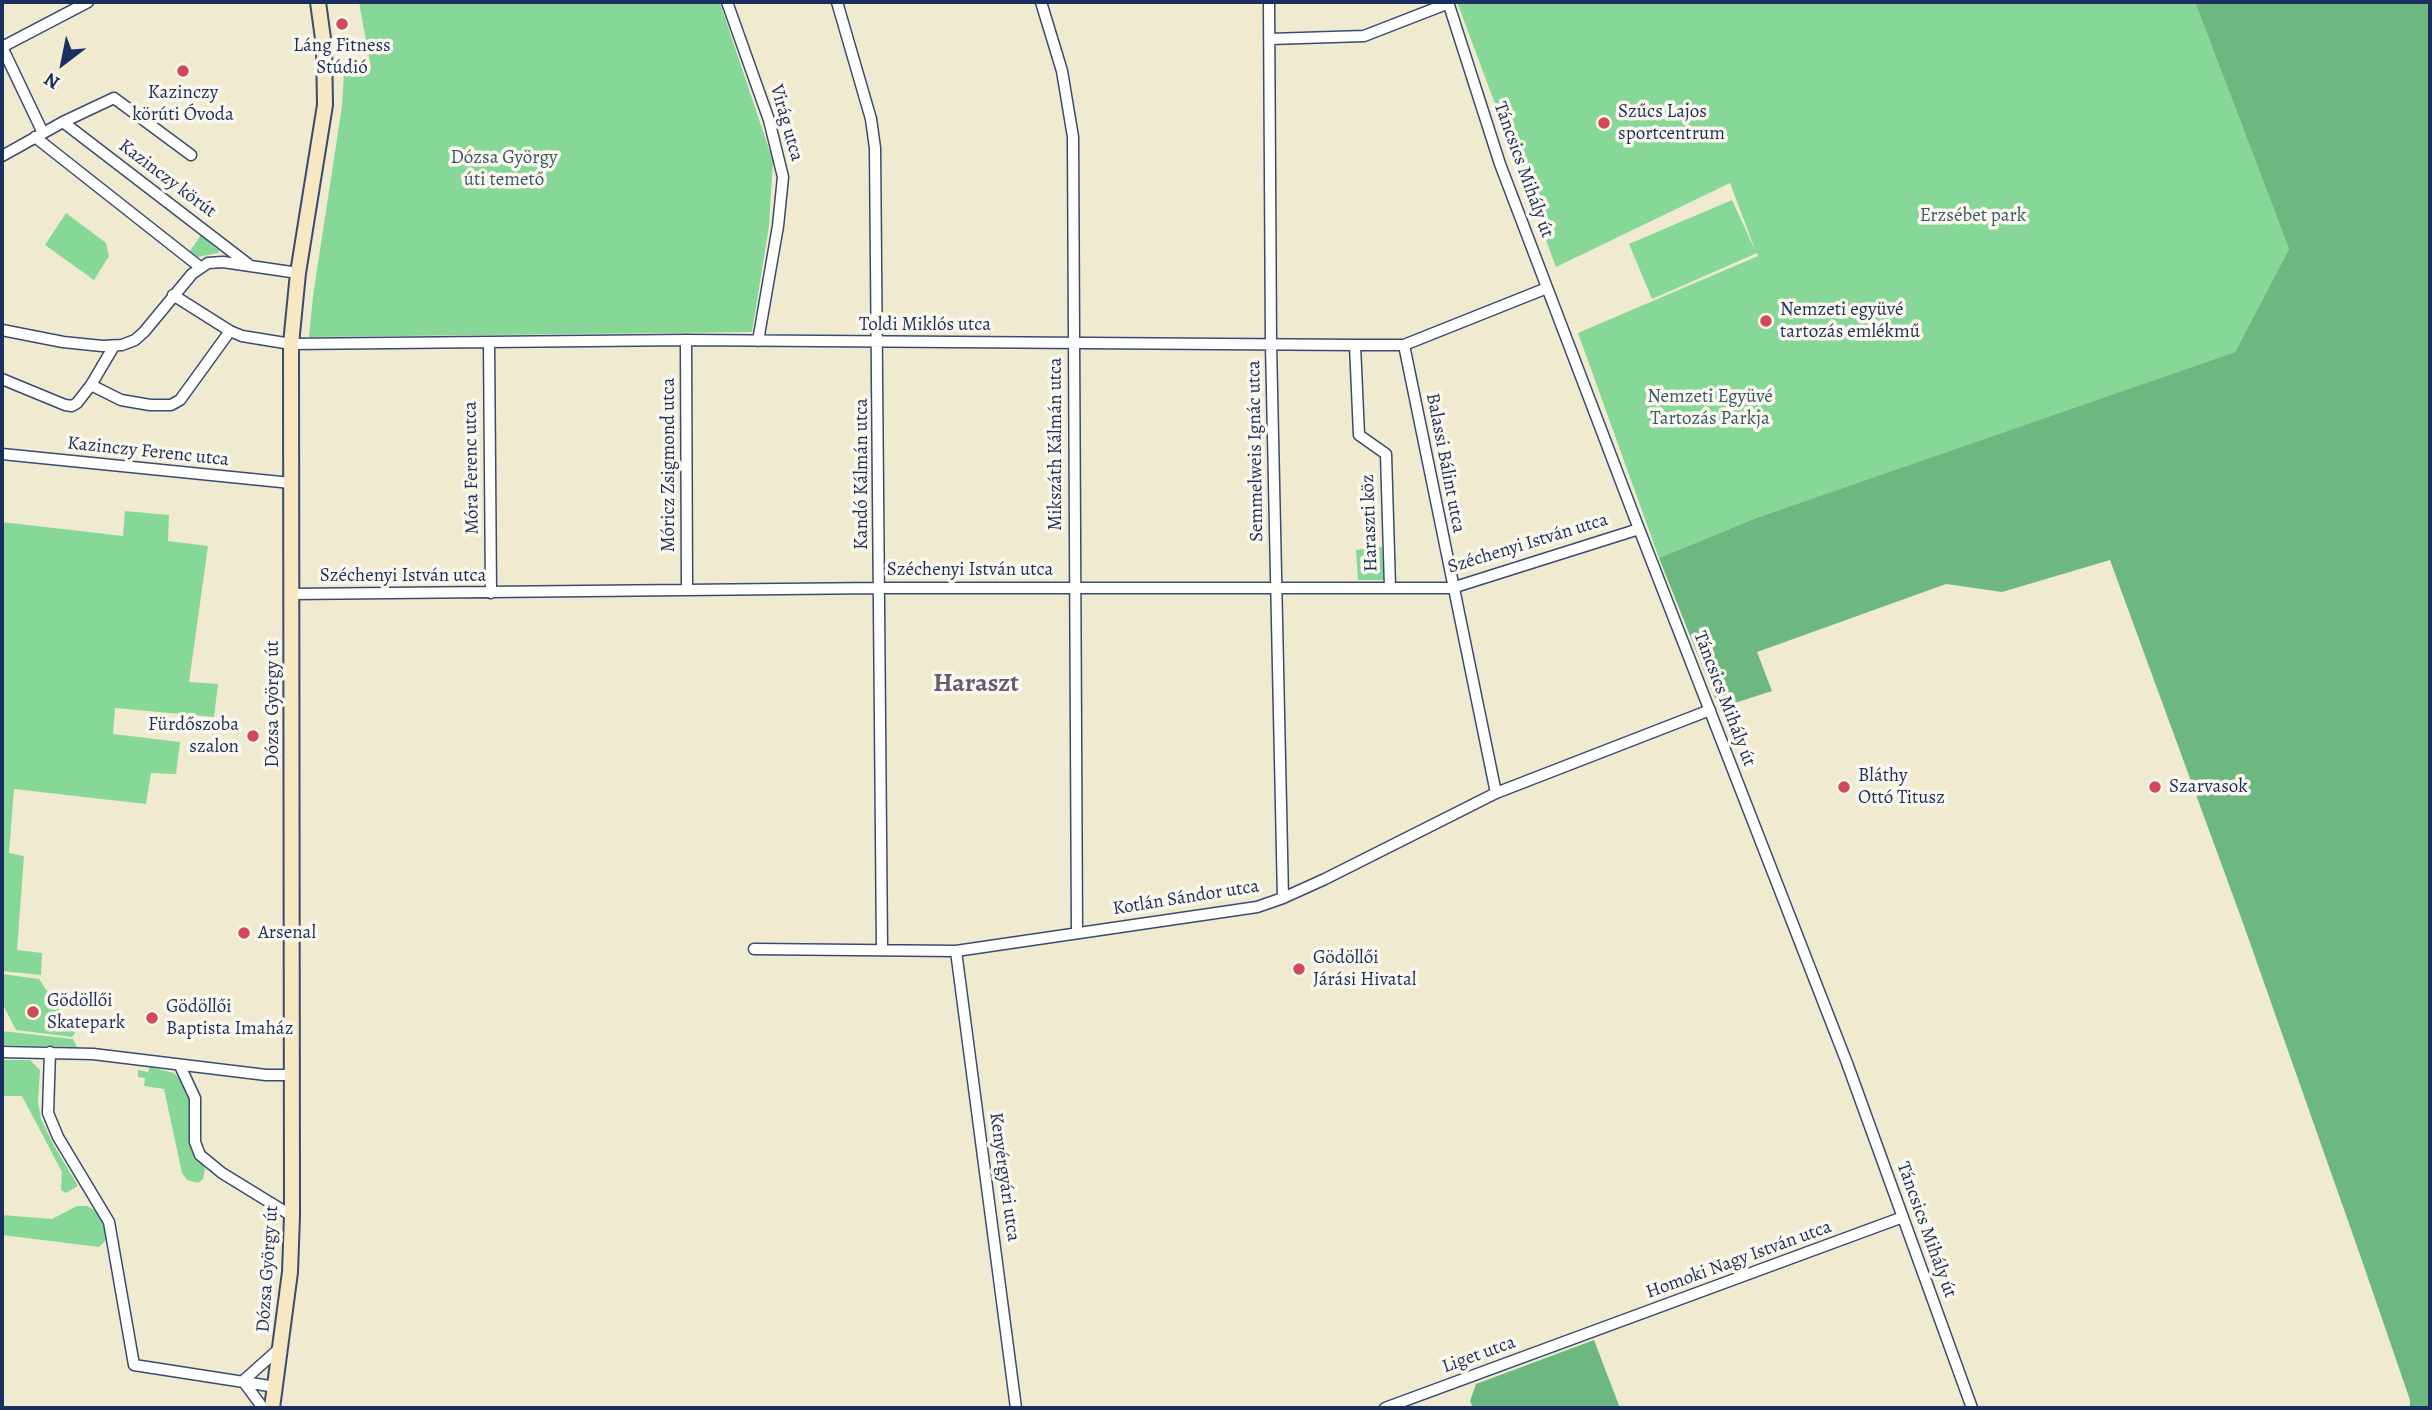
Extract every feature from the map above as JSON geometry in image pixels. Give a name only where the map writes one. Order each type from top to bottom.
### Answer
[{"type":"main road","name":"Dózsa György út","points":[[272,1408],[290,1272],[292,1216],[291,344],[298,273],[325,105],[324,46],[318,2]]},
{"type":"street","points":[[2,331],[63,342],[114,346],[135,340],[200,267],[39,135],[2,47],[88,2]]},
{"type":"street","name":"Virág utca","points":[[727,2],[769,120],[783,177],[778,226],[758,341]]},
{"type":"street","name":"Kandó Kálmán utca","points":[[837,2],[874,135],[879,343],[883,950]]},
{"type":"street","name":"Mikszáth Kálmán utca","points":[[1041,2],[1062,71],[1073,137],[1077,932]]},
{"type":"street","name":"Semmelweis Ignác utca","points":[[1269,2],[1271,344],[1283,898]]},
{"type":"street","points":[[1270,39],[1364,36],[1448,2]]},
{"type":"street","name":"Táncsics Mihály út","points":[[1448,2],[1500,164],[1847,1063],[1972,1408]]},
{"type":"street","name":"Kazinczy körút","points":[[2,156],[63,122],[114,98],[191,155]]},
{"type":"street","name":"Kazinczy körút","points":[[63,122],[248,265]]},
{"type":"street","name":"Kazinczy körút","points":[[200,267],[208,262],[298,273]]},
{"type":"street","name":"Toldi Miklós utca","points":[[291,344],[687,340],[1404,345],[1547,288]]},
{"type":"street","points":[[173,295],[242,336],[291,344]]},
{"type":"street","points":[[92,385],[121,400],[149,405],[172,405],[180,400],[230,331]]},
{"type":"street","name":"Móricz Zsigmond utca","points":[[687,340],[687,590]]},
{"type":"street","name":"Móra Ferenc utca","points":[[489,342],[491,593]]},
{"type":"street","name":"Haraszti köz","points":[[1355,345],[1359,435],[1386,454],[1390,587]]},
{"type":"street","name":"Balassi Bálint utca","points":[[1404,345],[1496,793]]},
{"type":"street","points":[[2,379],[72,406],[92,385],[114,346]]},
{"type":"street","name":"Kazinczy Ferenc utca","points":[[2,454],[291,483]]},
{"type":"street","name":"Széchenyi István utca","points":[[292,594],[880,588],[1452,587],[1639,529]]},
{"type":"street","name":"Kotlán Sándor utca","points":[[754,949],[956,951],[1257,907],[1283,898],[1374,856],[1496,793],[1710,710]]},
{"type":"street","name":"Kenyérgyári utca","points":[[956,951],[1016,1408]]},
{"type":"street","points":[[2,1052],[93,1054],[180,1066],[292,1076]]},
{"type":"street","points":[[50,1052],[48,1113],[58,1137],[109,1222],[134,1366],[276,1387]]},
{"type":"street","points":[[180,1066],[195,1098],[195,1143],[200,1155],[215,1169],[292,1216]]},
{"type":"street","name":"Homoki Nagy István utca","points":[[1585,1334],[1903,1217]]},
{"type":"street","name":"Liget utca","points":[[1385,1408],[1585,1334]]},
{"type":"street","points":[[243,1381],[281,1347]]},
{"type":"street","points":[[243,1381],[263,1408]]},
{"type":"green space","name":"Dózsa György úti temető","points":[[359,2],[720,3],[773,161],[769,226],[752,332],[309,337],[342,106],[344,71],[371,68]]},
{"type":"green space","name":"Erzsébet park","points":[[1457,2],[2195,2],[2289,249],[2235,352],[1756,518],[1659,558],[1578,333],[1758,256],[1757,253],[1652,299],[1629,244],[1732,200],[1756,252],[1730,183],[1556,267]]},
{"type":"green space","points":[[2195,2],[2430,2],[2430,1408],[2410,1408],[2410,1400],[2243,923],[2110,560],[2002,592],[1946,584],[1757,652],[1772,691],[1719,708],[1659,558],[1756,518],[2235,352],[2289,249]]},
{"type":"green space","points":[[66,213],[106,243],[109,256],[94,280],[45,245]]},
{"type":"green space","points":[[201,235],[219,251],[218,253],[198,257],[190,251]]},
{"type":"green space","points":[[125,511],[169,515],[168,541],[208,546],[189,682],[218,684],[214,717],[115,708],[113,734],[180,742],[176,774],[151,773],[146,804],[14,789],[9,853],[24,856],[17,950],[42,953],[41,975],[2,971],[2,522],[123,536]]},
{"type":"green space","points":[[1382,547],[1384,580],[1358,580],[1356,550]]},
{"type":"green space","name":"Gödöllői Skatepark","points":[[2,974],[39,979],[75,1033],[72,1037],[16,1030],[2,1003]]},
{"type":"green space","points":[[2,1031],[73,1039],[77,1047],[2,1045]]},
{"type":"green space","points":[[2,1060],[30,1060],[40,1070],[38,1102],[41,1119],[78,1186],[66,1193],[61,1190],[62,1172],[22,1096],[2,1096]]},
{"type":"green space","points":[[150,1067],[174,1073],[190,1090],[194,1150],[205,1169],[203,1179],[198,1183],[187,1180],[182,1173],[164,1089],[144,1086],[145,1078],[138,1077],[138,1070],[148,1072]]},
{"type":"green space","points":[[77,1206],[87,1206],[98,1212],[107,1233],[105,1241],[99,1247],[2,1235],[2,1215],[52,1219]]},
{"type":"green space","points":[[1594,1340],[1620,1408],[1473,1408],[1470,1401],[1476,1384]]},
{"type":"place","name":"Láng Fitness Stúdió","points":[[342,24]]},
{"type":"place","name":"Kazinczy körúti Óvoda","points":[[183,71]]},
{"type":"place","name":"Szűcs Lajos sportcentrum","points":[[1604,123]]},
{"type":"place","name":"Nemzeti együvé tartozás emlékmű","points":[[1766,321]]},
{"type":"place","name":"Fürdőszoba szalon","points":[[253,736]]},
{"type":"place","name":"Bláthy Ottó Titusz","points":[[1844,787]]},
{"type":"place","name":"Szarvasok","points":[[2155,787]]},
{"type":"place","name":"Arsenal","points":[[244,933]]},
{"type":"place","name":"Gödöllői Járási Hivatal","points":[[1299,969]]},
{"type":"place","name":"Gödöllői Skatepark","points":[[33,1012]]},
{"type":"place","name":"Gödöllői Baptista Imaház","points":[[152,1018]]},
{"type":"district","name":"Haraszt","points":[[976,685]]},
{"type":"park label","name":"Nemzeti Együvé Tartozás Parkja","points":[[1710,408]]}]
